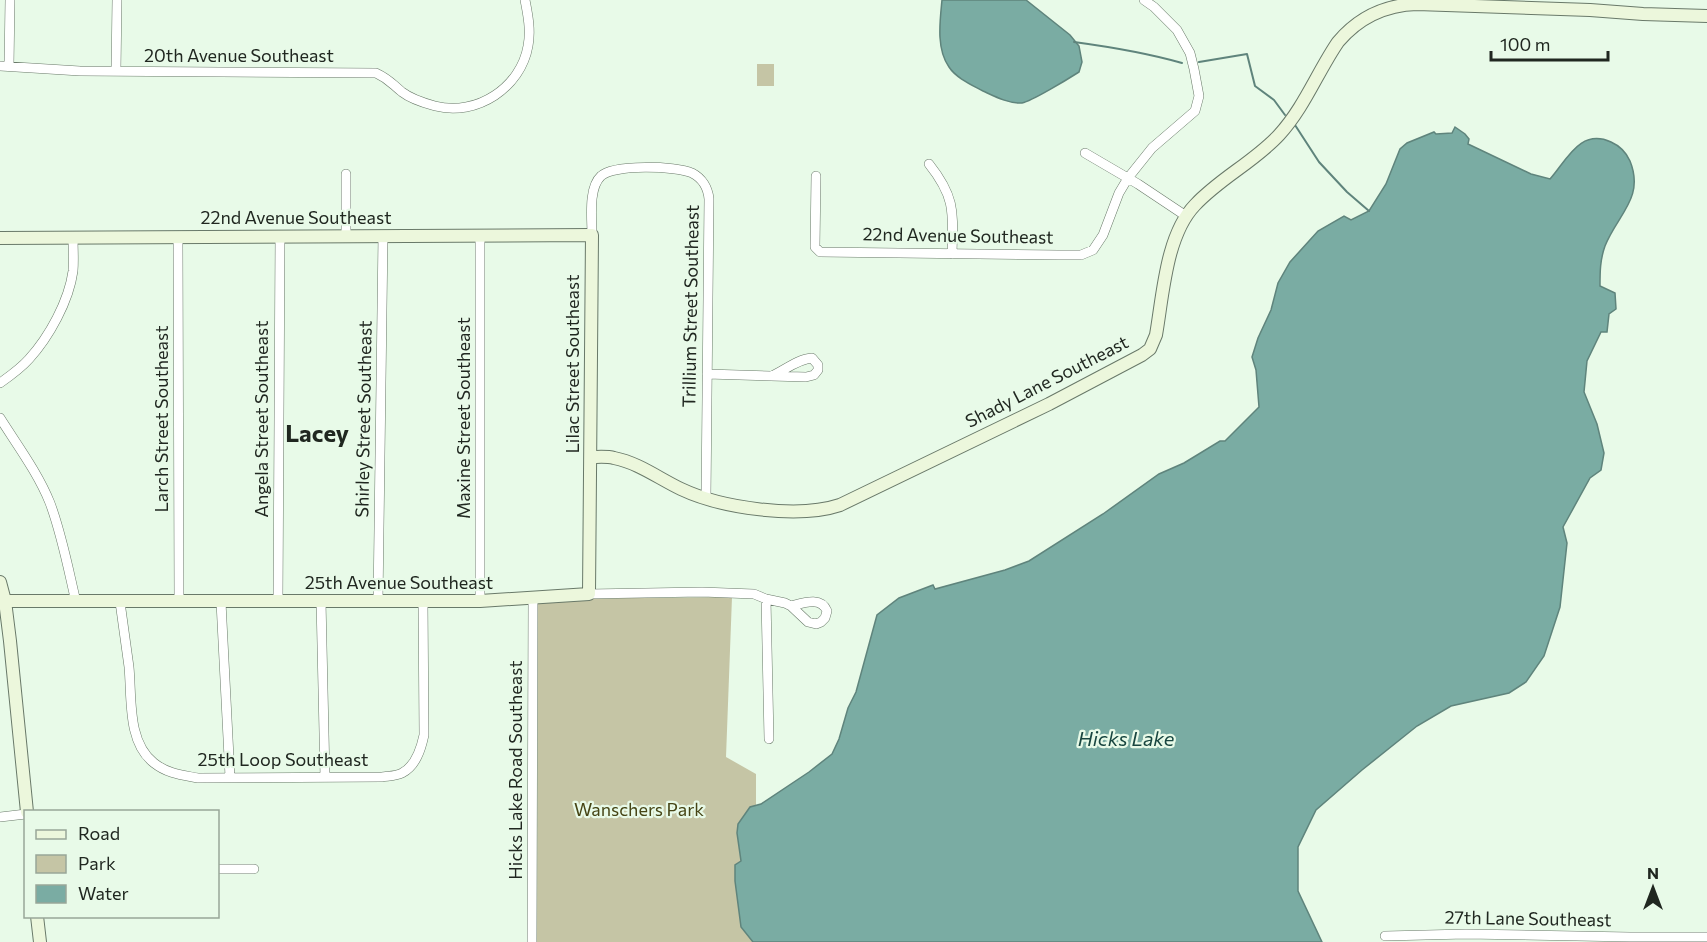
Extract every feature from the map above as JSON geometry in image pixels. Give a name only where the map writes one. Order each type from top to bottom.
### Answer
[{"type":"street","points":[[5,66],[10,0]]},
{"type":"street","points":[[116,71],[117,0]]},
{"type":"street","name":"20th Avenue Southeast","points":[[5,66],[80,71],[376,74],[418,100],[444,108],[459,108],[489,100],[500,93],[519,71],[529,43],[529,22],[525,0]]},
{"type":"street","points":[[1128,178],[1152,148],[1196,111],[1198,102],[1196,77],[1190,53],[1177,30],[1157,4],[1144,0]]},
{"type":"street","name":"Shady Lane Southeast","points":[[591,457],[612,457],[639,466],[681,489],[734,506],[809,511],[836,506],[1049,404],[1150,349],[1156,335],[1171,251],[1186,216],[1207,193],[1248,163],[1278,136],[1332,50],[1346,32],[1368,16],[1380,10],[1406,4],[1430,2],[1707,16]]},
{"type":"street","points":[[1085,153],[1186,216]]},
{"type":"street","points":[[929,164],[948,192],[953,215],[952,254]]},
{"type":"street","name":"Lilac Street Southeast","points":[[589,594],[592,202],[595,185],[601,175],[610,171],[639,168]]},
{"type":"street","name":"Trillium Street Southeast","points":[[639,168],[685,171],[699,178],[708,191],[706,498]]},
{"type":"street","points":[[346,174],[346,236]]},
{"type":"street","name":"22nd Avenue Southeast","points":[[816,176],[815,247],[820,252],[1081,255],[1094,250],[1128,178]]},
{"type":"street","name":"Maxine Street Southeast","points":[[480,235],[480,601]]},
{"type":"street","name":"22nd Avenue Southeast","points":[[0,238],[592,235]]},
{"type":"street","name":"Angela Street Southeast","points":[[278,602],[280,236]]},
{"type":"street","name":"Shirley Street Southeast","points":[[378,602],[383,236]]},
{"type":"street","points":[[0,383],[28,361],[45,340],[70,283],[73,271],[74,237]]},
{"type":"street","name":"Larch Street Southeast","points":[[178,237],[179,602]]},
{"type":"street","points":[[707,374],[772,376]]},
{"type":"street","points":[[0,418],[49,501],[68,560],[76,602]]},
{"type":"street","points":[[0,582],[26,810]]},
{"type":"street","name":"25th Avenue Southeast","points":[[4,602],[480,601],[589,594],[702,592],[754,594],[791,606]]},
{"type":"street","name":"Hicks Lake Road Southeast","points":[[532,942],[533,598]]},
{"type":"street","points":[[766,599],[769,739]]},
{"type":"street","name":"25th Loop Southeast","points":[[120,602],[134,725],[141,748],[154,763],[173,774],[198,778],[382,777],[402,773],[414,762],[421,750],[424,735],[423,601]]},
{"type":"street","points":[[221,602],[230,777]]},
{"type":"street","points":[[321,602],[325,777]]},
{"type":"street","points":[[0,817],[24,813]]},
{"type":"street","points":[[219,869],[254,869]]},
{"type":"street","points":[[37,918],[40,942]]},
{"type":"street","name":"27th Lane Southeast","points":[[1385,936],[1466,934],[1707,937]]},
{"type":"green space","points":[[757,64],[774,64],[774,86],[757,86]]},
{"type":"green space","name":"Wanschers Park","points":[[732,597],[726,757],[756,774],[756,806],[750,807],[738,824],[737,833],[741,862],[741,927],[753,942],[537,942],[538,599]]},
{"type":"water","points":[[942,0],[1026,0],[1070,35],[1079,46],[1082,62],[1079,72],[1022,103],[1007,101],[983,91],[956,75],[945,60],[940,35]]},
{"type":"water","name":"Hicks Lake","points":[[1455,127],[1469,139],[1468,144],[1531,174],[1550,179],[1575,148],[1591,139],[1611,142],[1627,155],[1630,161],[1634,174],[1632,196],[1605,246],[1601,266],[1600,286],[1615,293],[1616,309],[1609,314],[1607,332],[1601,332],[1587,361],[1584,392],[1597,424],[1604,453],[1601,470],[1590,478],[1563,527],[1567,543],[1560,607],[1544,656],[1526,682],[1509,693],[1451,706],[1417,726],[1316,810],[1298,847],[1298,891],[1322,942],[753,942],[741,927],[735,881],[735,865],[741,861],[738,824],[750,807],[761,804],[832,754],[856,692],[877,615],[899,598],[933,585],[935,589],[1029,561],[1103,514],[1159,474],[1184,463],[1220,441],[1225,441],[1259,407],[1256,370],[1252,357],[1271,310],[1278,283],[1290,262],[1318,231],[1344,216],[1351,220],[1369,211],[1386,184],[1400,149],[1407,143],[1434,132],[1436,134],[1452,133]]},
{"type":"waterway","points":[[1074,42],[1156,56],[1182,63]]},
{"type":"waterway","points":[[1199,62],[1247,54],[1255,86],[1274,100],[1285,115]]},
{"type":"waterway","points":[[1295,125],[1319,162],[1347,192],[1369,211]]},
{"type":"district","name":"Lacey","points":[[317,434]]}]
